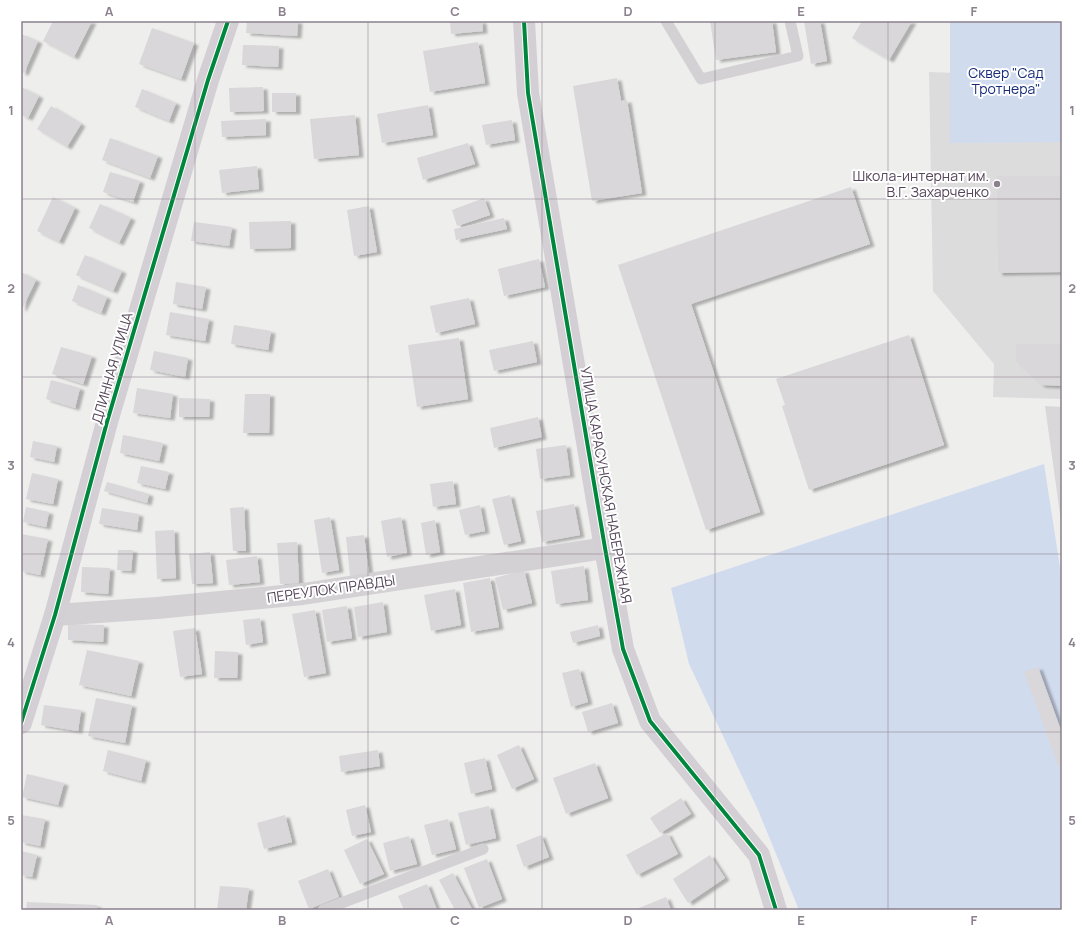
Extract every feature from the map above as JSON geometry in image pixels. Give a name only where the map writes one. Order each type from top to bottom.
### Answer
[{"type":"street","name":"ДЛИННАЯ УЛИЦА","points":[[21,723],[55,615],[109,415],[206,88],[228,21]]},
{"type":"street","name":"УЛИЦА КАРАСУНСКАЯ НАБЕРЕЖНАЯ","points":[[524,21],[528,93],[605,548],[624,649],[650,721],[759,855],[776,910]]},
{"type":"street","name":"ПЕРЕУЛОК ПРАВДЫ","points":[[55,615],[157,608],[303,594],[605,548]]},
{"type":"lane","points":[[666,21],[701,79],[798,56],[790,21]]},
{"type":"lane","points":[[323,910],[483,849]]},
{"type":"shaded area","name":"Школа-интернат им. В.Г. Захарченко","points":[[929,72],[1062,77],[1062,399],[993,397],[994,364],[933,291]]},
{"type":"green space","name":"Сквер \"Сад Тротнера\"","points":[[950,21],[1062,21],[1062,142],[950,143]]},
{"type":"green space","points":[[1044,464],[1062,580],[1062,910],[799,910],[758,810],[689,664],[671,588]]},
{"type":"building","points":[[53,21],[92,21],[74,57],[43,41]]},
{"type":"building","points":[[247,21],[298,21],[297,36],[246,33]]},
{"type":"building","points":[[450,21],[482,21],[483,31],[451,34]]},
{"type":"building","points":[[710,21],[772,21],[776,52],[716,60]]},
{"type":"building","points":[[804,21],[820,21],[827,61],[811,64]]},
{"type":"building","points":[[862,21],[912,21],[889,60],[852,38]]},
{"type":"building","points":[[152,28],[194,43],[181,79],[139,64]]},
{"type":"building","points":[[21,34],[38,41],[24,73],[21,72]]},
{"type":"building","points":[[478,42],[485,83],[430,92],[423,51]]},
{"type":"building","points":[[243,45],[279,46],[278,67],[242,65]]},
{"type":"building","points":[[617,78],[621,101],[627,100],[642,193],[592,201],[573,86]]},
{"type":"building","points":[[21,87],[39,96],[28,118],[21,115]]},
{"type":"building","points":[[263,87],[264,111],[230,112],[229,88]]},
{"type":"building","points":[[142,89],[176,103],[169,121],[135,107]]},
{"type":"building","points":[[272,93],[296,93],[296,112],[272,112]]},
{"type":"building","points":[[428,105],[433,135],[382,143],[377,114]]},
{"type":"building","points":[[51,106],[81,124],[67,147],[37,129]]},
{"type":"building","points":[[355,115],[359,155],[314,159],[310,119]]},
{"type":"building","points":[[266,119],[266,135],[222,137],[221,121]]},
{"type":"building","points":[[512,120],[515,140],[486,145],[482,125]]},
{"type":"building","points":[[110,138],[158,156],[150,178],[102,160]]},
{"type":"building","points":[[468,143],[475,164],[423,180],[417,158]]},
{"type":"building","points":[[257,166],[259,189],[222,193],[219,170]]},
{"type":"building","points":[[110,172],[140,181],[133,202],[103,192]]},
{"type":"building","points":[[997,176],[1062,176],[1062,272],[998,273]]},
{"type":"building","points":[[851,187],[870,244],[691,304],[760,512],[706,530],[618,265]]},
{"type":"building","points":[[53,197],[75,208],[59,242],[37,231]]},
{"type":"building","points":[[484,198],[490,215],[457,226],[452,210]]},
{"type":"building","points":[[100,204],[131,218],[119,243],[89,228]]},
{"type":"building","points":[[369,206],[377,252],[354,256],[347,210]]},
{"type":"building","points":[[504,218],[507,229],[456,240],[454,229]]},
{"type":"building","points":[[291,221],[291,248],[250,249],[249,222]]},
{"type":"building","points":[[194,222],[232,227],[229,246],[191,241]]},
{"type":"building","points":[[85,255],[122,271],[113,291],[76,275]]},
{"type":"building","points":[[539,259],[545,287],[504,296],[498,269]]},
{"type":"building","points":[[21,272],[36,280],[22,309],[21,308]]},
{"type":"building","points":[[176,282],[206,287],[202,309],[173,304]]},
{"type":"building","points":[[78,285],[107,297],[101,313],[72,301]]},
{"type":"building","points":[[469,298],[475,324],[436,333],[430,306]]},
{"type":"building","points":[[170,312],[209,319],[205,341],[166,335]]},
{"type":"building","points":[[234,325],[271,331],[268,350],[231,344]]},
{"type":"building","points":[[909,335],[944,445],[809,490],[782,406],[785,405],[776,379]]},
{"type":"building","points":[[459,338],[468,399],[417,407],[408,345]]},
{"type":"building","points":[[533,341],[537,362],[494,371],[489,350]]},
{"type":"building","points":[[1016,344],[1062,344],[1062,386],[1041,385],[1016,361]]},
{"type":"building","points":[[61,347],[92,356],[83,384],[52,374]]},
{"type":"building","points":[[154,351],[188,358],[185,377],[150,370]]},
{"type":"building","points":[[51,380],[80,388],[75,408],[46,399]]},
{"type":"building","points":[[137,388],[173,394],[170,418],[133,413]]},
{"type":"building","points":[[245,394],[270,394],[269,433],[243,433]]},
{"type":"building","points":[[179,398],[210,399],[209,417],[179,417]]},
{"type":"building","points":[[1045,406],[1062,407],[1062,521],[1061,521]]},
{"type":"building","points":[[538,417],[542,437],[494,448],[490,428]]},
{"type":"building","points":[[123,435],[163,443],[159,461],[120,453]]},
{"type":"building","points":[[33,441],[57,446],[54,462],[30,457]]},
{"type":"building","points":[[566,445],[570,475],[540,479],[536,449]]},
{"type":"building","points":[[141,466],[169,472],[165,489],[137,483]]},
{"type":"building","points":[[32,473],[58,479],[53,504],[26,499]]},
{"type":"building","points":[[453,481],[456,504],[433,507],[430,484]]},
{"type":"building","points":[[107,482],[149,494],[147,503],[104,491]]},
{"type":"building","points":[[510,495],[521,541],[504,545],[492,499]]},
{"type":"building","points":[[574,504],[580,535],[542,542],[536,511]]},
{"type":"building","points":[[480,505],[485,531],[465,535],[459,510]]},
{"type":"building","points":[[26,507],[49,512],[46,527],[23,522]]},
{"type":"building","points":[[244,507],[246,551],[233,551],[230,508]]},
{"type":"building","points":[[102,508],[139,514],[137,530],[99,524]]},
{"type":"building","points":[[330,517],[339,570],[322,573],[314,520]]},
{"type":"building","points":[[401,517],[407,553],[387,557],[381,521]]},
{"type":"building","points":[[435,520],[440,552],[426,555],[421,523]]},
{"type":"building","points":[[174,530],[176,578],[157,579],[155,531]]},
{"type":"building","points":[[21,534],[48,539],[40,575],[21,571]]},
{"type":"building","points":[[364,535],[369,574],[350,576],[346,537]]},
{"type":"building","points":[[297,542],[299,583],[280,584],[277,543]]},
{"type":"building","points":[[118,550],[133,550],[131,571],[117,570]]},
{"type":"building","points":[[210,552],[213,583],[192,584],[189,554]]},
{"type":"building","points":[[257,556],[260,582],[229,585],[226,560]]},
{"type":"building","points":[[584,566],[588,600],[556,604],[551,571]]},
{"type":"building","points":[[82,567],[110,568],[108,594],[81,592]]},
{"type":"building","points":[[524,570],[532,603],[503,610],[495,578]]},
{"type":"building","points":[[490,578],[499,627],[471,632],[463,583]]},
{"type":"building","points":[[455,589],[461,625],[431,631],[424,595]]},
{"type":"building","points":[[383,602],[387,632],[358,637],[354,607]]},
{"type":"building","points":[[347,606],[352,638],[327,642],[322,610]]},
{"type":"building","points":[[315,610],[326,673],[304,677],[292,614]]},
{"type":"building","points":[[260,618],[263,642],[246,645],[243,620]]},
{"type":"building","points":[[68,624],[104,625],[103,642],[68,640]]},
{"type":"building","points":[[598,625],[600,636],[573,643],[570,632]]},
{"type":"building","points":[[195,628],[202,674],[180,677],[173,631]]},
{"type":"building","points":[[87,650],[139,661],[131,696],[79,685]]},
{"type":"building","points":[[215,651],[238,652],[237,678],[214,678]]},
{"type":"building","points":[[1038,667],[1062,733],[1062,776],[1024,672]]},
{"type":"building","points":[[579,669],[588,702],[571,707],[562,673]]},
{"type":"building","points":[[96,698],[132,705],[125,743],[88,736]]},
{"type":"building","points":[[612,703],[618,723],[588,732],[582,712]]},
{"type":"building","points":[[44,705],[81,710],[78,731],[41,725]]},
{"type":"building","points":[[519,745],[534,779],[512,789],[497,755]]},
{"type":"building","points":[[108,750],[146,760],[141,781],[103,771]]},
{"type":"building","points":[[378,750],[380,766],[341,772],[339,756]]},
{"type":"building","points":[[485,758],[492,789],[471,794],[464,763]]},
{"type":"building","points":[[595,763],[608,798],[566,814],[553,778]]},
{"type":"building","points":[[27,774],[64,783],[58,805],[22,797]]},
{"type":"building","points":[[681,798],[691,814],[660,833],[650,818]]},
{"type":"building","points":[[365,805],[371,832],[352,836],[346,810]]},
{"type":"building","points":[[489,806],[496,838],[466,845],[458,813]]},
{"type":"building","points":[[21,815],[45,819],[40,846],[21,842]]},
{"type":"building","points":[[285,815],[292,842],[264,849],[257,823]]},
{"type":"building","points":[[448,819],[456,849],[432,855],[424,825]]},
{"type":"building","points":[[667,833],[678,854],[637,875],[626,855]]},
{"type":"building","points":[[541,835],[549,857],[524,867],[516,845]]},
{"type":"building","points":[[409,836],[417,864],[390,871],[383,843]]},
{"type":"building","points":[[367,839],[384,874],[360,884],[344,850]]},
{"type":"building","points":[[21,851],[37,855],[32,877],[21,875]]},
{"type":"building","points":[[710,855],[725,878],[688,903],[673,879]]},
{"type":"building","points":[[487,859],[502,899],[479,908],[464,868]]},
{"type":"building","points":[[328,869],[339,897],[309,909],[298,881]]},
{"type":"building","points":[[453,873],[472,909],[471,910],[455,910],[439,880]]},
{"type":"building","points":[[427,884],[437,910],[404,910],[398,896]]},
{"type":"building","points":[[220,886],[249,888],[246,910],[217,910]]},
{"type":"building","points":[[666,897],[671,910],[634,910]]},
{"type":"building","points":[[27,902],[97,905],[97,910],[26,910]]},
{"type":"cycle path","points":[[21,723],[55,615],[107,422],[208,80],[228,21]]},
{"type":"cycle path","points":[[524,21],[528,93],[623,649],[650,721],[759,855],[776,910]]},
{"type":"place","name":"Школа-интернат им. В.Г. Захарченко","points":[[997,184]]}]
